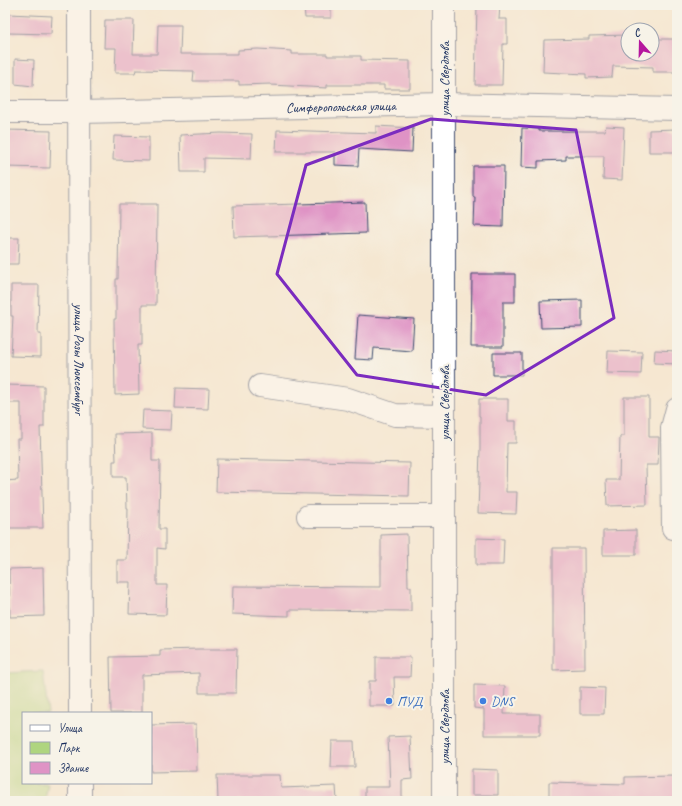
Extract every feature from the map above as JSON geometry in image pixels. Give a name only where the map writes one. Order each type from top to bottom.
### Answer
[{"type":"street","name":"улица Розы Люксембург","points":[[79,5],[80,712]]},
{"type":"street","name":"улица Свердлова","points":[[444,5],[444,801]]},
{"type":"street","name":"Симферопольская улица","points":[[5,112],[80,112],[444,104],[677,109]]},
{"type":"street","points":[[260,386],[348,399],[395,415],[444,416]]},
{"type":"street","points":[[673,528],[672,428],[677,409]]},
{"type":"street","points":[[308,516],[444,516]]},
{"type":"street","points":[[80,784],[80,801]]},
{"type":"highlighted area","points":[[431,119],[576,130],[614,318],[486,395],[357,375],[277,274],[306,165]]},
{"type":"green space","points":[[43,671],[48,712],[22,712],[22,784],[48,784],[45,801],[5,801],[5,673]]},
{"type":"building","points":[[304,5],[331,5],[331,18],[305,18]]},
{"type":"building","points":[[477,5],[500,5],[499,19],[507,19],[507,44],[503,44],[502,85],[475,85]]},
{"type":"building","points":[[9,14],[52,16],[51,34],[8,33]]},
{"type":"building","points":[[105,20],[134,20],[133,54],[157,54],[158,25],[181,25],[180,54],[238,54],[238,50],[258,49],[292,51],[292,54],[361,56],[361,60],[410,61],[410,89],[384,89],[384,85],[327,85],[327,88],[271,84],[239,85],[239,81],[193,81],[194,71],[136,70],[135,73],[115,73],[116,48],[104,48]]},
{"type":"building","points":[[620,35],[620,62],[660,62],[660,39],[677,39],[677,72],[653,72],[653,67],[613,66],[612,77],[586,78],[586,74],[543,72],[544,40],[589,39],[589,36]]},
{"type":"building","points":[[15,59],[34,60],[33,86],[15,84]]},
{"type":"building","points":[[376,126],[413,128],[412,152],[359,149],[358,166],[335,165],[335,152],[276,152],[277,130],[376,133]]},
{"type":"building","points":[[606,126],[624,127],[622,180],[603,179],[604,156],[566,156],[566,160],[538,161],[538,168],[521,167],[522,128],[539,129],[539,131],[605,131]]},
{"type":"building","points":[[675,129],[676,152],[649,152],[649,130]]},
{"type":"building","points":[[5,130],[51,131],[50,168],[5,167]]},
{"type":"building","points":[[221,133],[252,134],[251,159],[204,158],[204,172],[181,172],[180,135]]},
{"type":"building","points":[[114,136],[149,137],[149,161],[113,160]]},
{"type":"building","points":[[473,166],[504,166],[503,227],[474,226],[475,197],[473,197]]},
{"type":"building","points":[[365,202],[366,233],[234,237],[233,206]]},
{"type":"building","points":[[119,204],[157,204],[156,305],[142,305],[142,345],[138,345],[139,394],[115,395],[114,319],[116,319],[116,279],[118,279]]},
{"type":"building","points":[[5,238],[19,238],[18,264],[5,264]]},
{"type":"building","points":[[472,274],[515,274],[515,302],[503,302],[503,347],[471,347]]},
{"type":"building","points":[[11,285],[39,285],[38,334],[41,334],[41,357],[11,356],[13,316],[11,316]]},
{"type":"building","points":[[582,300],[582,327],[541,328],[540,301]]},
{"type":"building","points":[[358,315],[414,319],[412,351],[374,348],[373,360],[355,359]]},
{"type":"building","points":[[655,350],[677,351],[677,364],[654,363]]},
{"type":"building","points":[[608,351],[642,352],[641,374],[607,373]]},
{"type":"building","points":[[493,353],[522,353],[522,375],[493,375]]},
{"type":"building","points":[[5,385],[44,386],[44,427],[40,427],[43,528],[5,528],[5,481],[18,480],[17,439],[21,439],[21,403],[5,403]]},
{"type":"building","points":[[176,388],[209,389],[208,409],[175,408]]},
{"type":"building","points":[[624,397],[649,397],[649,437],[659,437],[658,465],[646,465],[647,505],[607,506],[606,480],[619,480],[620,436],[624,436]]},
{"type":"building","points":[[479,399],[508,399],[508,421],[516,421],[516,443],[507,443],[506,492],[517,492],[516,514],[478,513],[480,449]]},
{"type":"building","points":[[143,410],[172,411],[171,430],[142,429]]},
{"type":"building","points":[[152,433],[152,461],[160,461],[159,529],[165,529],[165,549],[157,548],[157,585],[167,585],[166,615],[129,614],[130,582],[117,582],[117,560],[127,560],[128,508],[126,477],[113,477],[113,461],[116,461],[115,434]]},
{"type":"building","points":[[217,459],[410,463],[409,496],[216,492]]},
{"type":"building","points":[[636,530],[636,555],[603,555],[603,531]]},
{"type":"building","points":[[407,534],[408,587],[411,587],[411,611],[289,610],[289,616],[232,614],[233,586],[381,587],[381,535]]},
{"type":"building","points":[[476,538],[504,539],[503,565],[476,565]]},
{"type":"building","points":[[553,548],[584,548],[585,669],[553,670]]},
{"type":"building","points":[[43,568],[44,616],[10,617],[9,569]]},
{"type":"building","points":[[237,649],[236,693],[199,693],[199,673],[142,675],[142,712],[111,712],[110,657],[160,656],[160,650]]},
{"type":"building","points":[[376,657],[411,657],[410,677],[394,677],[395,706],[369,706],[369,681],[376,681]]},
{"type":"building","points":[[474,685],[505,686],[504,714],[540,714],[540,735],[484,735],[484,709],[474,708]]},
{"type":"building","points":[[580,687],[605,688],[604,714],[580,714]]},
{"type":"building","points":[[196,724],[197,771],[152,772],[152,725]]},
{"type":"building","points":[[410,736],[412,779],[402,780],[402,801],[365,801],[365,787],[390,787],[388,737]]},
{"type":"building","points":[[332,741],[354,741],[355,767],[331,767]]},
{"type":"building","points":[[472,769],[498,770],[498,795],[472,795]]},
{"type":"building","points":[[217,775],[280,775],[281,788],[336,786],[337,801],[218,801]]},
{"type":"building","points":[[674,776],[675,801],[549,801],[549,782],[625,784],[625,777]]},
{"type":"place","name":"ПУД","points":[[389,701]]},
{"type":"place","name":"DNS","points":[[483,701]]}]
